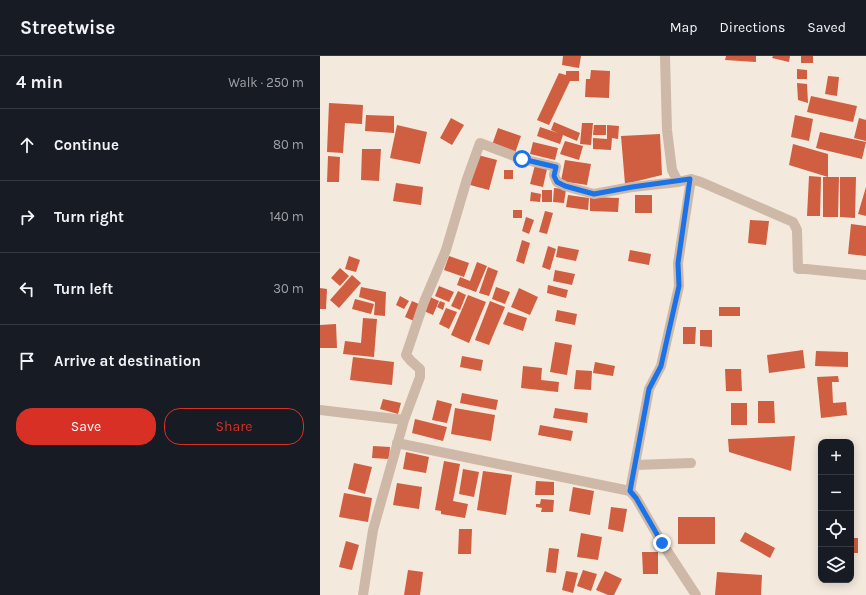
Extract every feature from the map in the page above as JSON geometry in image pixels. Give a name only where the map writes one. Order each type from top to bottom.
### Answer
[{"type":"street","points":[[664,56],[667,130],[672,170],[678,182]]},
{"type":"street","points":[[363,595],[373,530],[404,420],[420,377],[420,369],[406,355],[424,302],[446,250],[467,179],[480,143],[522,159],[556,167],[554,176],[557,182],[565,186],[594,194],[690,179],[701,182],[793,222],[798,230],[798,269],[806,268],[866,275]]},
{"type":"street","points":[[630,491],[649,389],[661,366],[679,286],[678,263],[690,179]]},
{"type":"street","points":[[320,410],[404,420]]},
{"type":"street","points":[[397,443],[630,491],[636,498],[662,543],[696,595]]},
{"type":"street","points":[[635,465],[691,462]]},
{"type":"building","points":[[563,56],[581,56],[579,68],[562,65]]},
{"type":"building","points":[[726,56],[756,56],[756,62],[725,60]]},
{"type":"building","points":[[773,56],[790,56],[789,62],[772,58]]},
{"type":"building","points":[[801,56],[813,56],[813,63],[801,63]]},
{"type":"building","points":[[797,69],[807,70],[807,79],[797,79]]},
{"type":"building","points":[[591,70],[610,71],[609,98],[585,97],[586,79],[590,79]]},
{"type":"building","points":[[566,71],[579,71],[579,81],[570,81],[549,125],[537,120],[559,73],[566,75]]},
{"type":"building","points":[[828,76],[839,77],[837,96],[825,94]]},
{"type":"building","points":[[797,83],[807,84],[808,103],[798,100]]},
{"type":"building","points":[[811,96],[857,106],[853,122],[807,112]]},
{"type":"building","points":[[329,103],[363,105],[362,124],[345,123],[343,153],[327,152]]},
{"type":"building","points":[[366,115],[394,116],[394,133],[365,131]]},
{"type":"building","points":[[795,115],[813,119],[809,141],[791,137]]},
{"type":"building","points":[[451,118],[464,125],[452,145],[440,138]]},
{"type":"building","points":[[859,118],[866,120],[866,141],[854,138]]},
{"type":"building","points":[[554,122],[580,133],[577,141],[563,135],[560,144],[537,136],[540,127],[558,133],[551,130]]},
{"type":"building","points":[[582,123],[593,123],[591,145],[580,144]]},
{"type":"building","points":[[397,125],[427,132],[420,164],[390,158]]},
{"type":"building","points":[[594,125],[606,125],[606,135],[593,135]]},
{"type":"building","points":[[607,125],[619,126],[618,139],[612,138],[611,150],[593,149],[593,138],[607,139]]},
{"type":"building","points":[[498,128],[521,136],[515,153],[492,145]]},
{"type":"building","points":[[820,132],[866,142],[862,159],[816,148]]},
{"type":"building","points":[[660,134],[662,175],[625,184],[621,136]]},
{"type":"building","points":[[565,141],[583,146],[579,160],[560,154]]},
{"type":"building","points":[[533,142],[558,148],[555,160],[530,154]]},
{"type":"building","points":[[793,144],[828,154],[828,177],[789,165]]},
{"type":"building","points":[[362,149],[381,149],[379,181],[361,180]]},
{"type":"building","points":[[478,155],[497,160],[489,190],[470,185]]},
{"type":"building","points":[[328,156],[340,157],[339,182],[327,182]]},
{"type":"building","points":[[565,160],[591,164],[587,185],[561,181]]},
{"type":"building","points":[[535,165],[547,169],[543,187],[530,184]]},
{"type":"building","points":[[504,170],[513,170],[513,179],[504,179]]},
{"type":"building","points":[[809,176],[821,177],[820,216],[807,216]]},
{"type":"building","points":[[823,177],[839,177],[838,217],[823,217]]},
{"type":"building","points":[[840,177],[856,177],[855,218],[840,217]]},
{"type":"building","points":[[396,183],[423,187],[421,205],[393,201]]},
{"type":"building","points":[[866,187],[866,216],[858,214]]},
{"type":"building","points":[[554,188],[566,189],[564,203],[553,202]]},
{"type":"building","points":[[542,190],[552,190],[552,202],[542,202]]},
{"type":"building","points":[[531,192],[541,194],[540,202],[530,201]]},
{"type":"building","points":[[568,195],[589,198],[588,210],[566,207]]},
{"type":"building","points":[[635,195],[652,195],[652,213],[635,213]]},
{"type":"building","points":[[590,197],[619,198],[618,212],[590,211]]},
{"type":"building","points":[[513,210],[522,210],[522,218],[513,218]]},
{"type":"building","points":[[545,211],[553,213],[547,234],[539,232]]},
{"type":"building","points":[[526,217],[534,220],[529,234],[522,231]]},
{"type":"building","points":[[750,220],[769,221],[766,245],[748,243]]},
{"type":"building","points":[[851,224],[866,226],[866,256],[848,254]]},
{"type":"building","points":[[522,240],[530,243],[524,264],[516,261]]},
{"type":"building","points":[[548,246],[556,249],[550,270],[542,267]]},
{"type":"building","points":[[558,246],[579,250],[576,261],[556,257]]},
{"type":"building","points":[[630,250],[651,254],[649,265],[628,261]]},
{"type":"building","points":[[349,256],[360,260],[356,272],[345,269]]},
{"type":"building","points":[[449,256],[469,263],[464,277],[444,270]]},
{"type":"building","points":[[477,262],[487,266],[476,292],[457,285],[460,277],[470,281]]},
{"type":"building","points":[[488,267],[498,271],[489,296],[479,293]]},
{"type":"building","points":[[340,268],[349,276],[340,286],[331,278]]},
{"type":"building","points":[[555,270],[575,274],[572,285],[553,281]]},
{"type":"building","points":[[352,275],[361,283],[339,308],[330,300]]},
{"type":"building","points":[[548,285],[568,290],[566,298],[547,293]]},
{"type":"building","points":[[439,286],[454,292],[449,302],[435,296]]},
{"type":"building","points":[[361,287],[386,292],[385,316],[374,315],[375,302],[359,297]]},
{"type":"building","points":[[496,287],[510,292],[505,304],[492,299]]},
{"type":"building","points":[[320,288],[327,289],[326,309],[320,309]]},
{"type":"building","points":[[519,288],[538,297],[530,315],[511,307]]},
{"type":"building","points":[[458,291],[466,295],[460,310],[451,306]]},
{"type":"building","points":[[468,295],[486,302],[469,343],[451,335]]},
{"type":"building","points":[[400,296],[409,301],[404,309],[396,305]]},
{"type":"building","points":[[430,297],[439,301],[433,315],[424,311]]},
{"type":"building","points":[[355,299],[374,304],[371,314],[352,309]]},
{"type":"building","points":[[412,301],[421,305],[414,321],[405,317]]},
{"type":"building","points":[[440,301],[445,303],[443,310],[437,307]]},
{"type":"building","points":[[490,301],[505,307],[489,345],[475,340]]},
{"type":"building","points":[[719,307],[740,307],[740,316],[719,316]]},
{"type":"building","points":[[446,308],[457,312],[449,329],[439,324]]},
{"type":"building","points":[[557,310],[577,314],[575,325],[555,321]]},
{"type":"building","points":[[508,312],[527,318],[523,331],[503,324]]},
{"type":"building","points":[[363,318],[377,319],[374,357],[343,354],[345,341],[361,343]]},
{"type":"building","points":[[336,324],[337,348],[320,348],[320,325]]},
{"type":"building","points":[[683,327],[696,327],[695,344],[683,344]]},
{"type":"building","points":[[700,330],[712,330],[712,347],[700,346]]},
{"type":"building","points":[[555,342],[572,345],[567,375],[550,372]]},
{"type":"building","points":[[803,350],[805,368],[769,373],[767,355]]},
{"type":"building","points":[[816,351],[848,352],[848,367],[815,366]]},
{"type":"building","points":[[462,356],[483,360],[481,371],[460,367]]},
{"type":"building","points":[[353,357],[394,362],[392,385],[350,380]]},
{"type":"building","points":[[595,362],[615,366],[613,376],[593,373]]},
{"type":"building","points":[[523,366],[542,368],[541,380],[559,382],[558,392],[521,388]]},
{"type":"building","points":[[725,369],[741,369],[742,391],[726,391]]},
{"type":"building","points":[[576,370],[592,371],[591,390],[574,389]]},
{"type":"building","points":[[838,376],[839,382],[832,382],[833,403],[846,402],[847,415],[821,418],[817,377]]},
{"type":"building","points":[[462,393],[498,400],[496,410],[460,403]]},
{"type":"building","points":[[383,399],[401,403],[398,414],[380,409]]},
{"type":"building","points":[[437,400],[452,404],[447,423],[432,420]]},
{"type":"building","points":[[758,401],[774,401],[775,423],[758,423]]},
{"type":"building","points":[[731,403],[747,403],[747,425],[731,425]]},
{"type":"building","points":[[455,408],[495,415],[491,441],[451,434]]},
{"type":"building","points":[[555,408],[588,413],[587,423],[553,418]]},
{"type":"building","points":[[415,419],[447,427],[443,441],[412,433]]},
{"type":"building","points":[[540,425],[573,431],[571,441],[538,435]]},
{"type":"building","points":[[795,436],[791,471],[729,452],[728,439]]},
{"type":"building","points":[[373,446],[390,447],[389,459],[372,458]]},
{"type":"building","points":[[406,452],[429,457],[426,473],[403,469]]},
{"type":"building","points":[[444,461],[460,464],[453,501],[468,504],[465,518],[441,514],[441,511],[435,510]]},
{"type":"building","points":[[354,463],[372,467],[365,494],[348,489]]},
{"type":"building","points":[[463,469],[479,472],[474,497],[459,494]]},
{"type":"building","points":[[483,471],[512,475],[506,515],[477,510]]},
{"type":"building","points":[[536,481],[554,482],[554,495],[535,495]]},
{"type":"building","points":[[397,483],[422,487],[419,509],[393,505]]},
{"type":"building","points":[[573,487],[594,491],[590,515],[569,511]]},
{"type":"building","points":[[344,493],[372,498],[368,522],[339,517]]},
{"type":"building","points":[[541,499],[554,500],[553,512],[541,512],[542,508],[536,507],[536,504],[540,504]]},
{"type":"building","points":[[611,507],[627,509],[623,532],[608,529]]},
{"type":"building","points":[[678,517],[715,517],[715,544],[678,544]]},
{"type":"building","points":[[459,529],[472,529],[471,554],[458,554]]},
{"type":"building","points":[[745,532],[775,548],[770,558],[740,541]]},
{"type":"building","points":[[581,533],[602,537],[598,560],[577,557]]},
{"type":"building","points":[[854,538],[858,538],[858,553],[854,553]]},
{"type":"building","points":[[346,541],[359,545],[352,570],[339,567]]},
{"type":"building","points":[[549,548],[559,549],[556,573],[546,572]]},
{"type":"building","points":[[642,552],[658,552],[658,574],[643,574]]},
{"type":"building","points":[[408,570],[423,572],[420,595],[404,595]]},
{"type":"building","points":[[583,570],[597,574],[591,591],[577,586]]},
{"type":"building","points":[[566,571],[578,573],[573,593],[562,590]]},
{"type":"building","points":[[605,571],[622,579],[614,595],[608,595],[596,590]]},
{"type":"building","points":[[717,572],[762,575],[761,595],[715,595]]},
{"type":"route","points":[[522,159],[556,167],[554,176],[557,182],[565,186],[594,194],[690,179],[678,263],[679,286],[661,366],[649,389],[630,491],[636,498],[662,543]]}]
